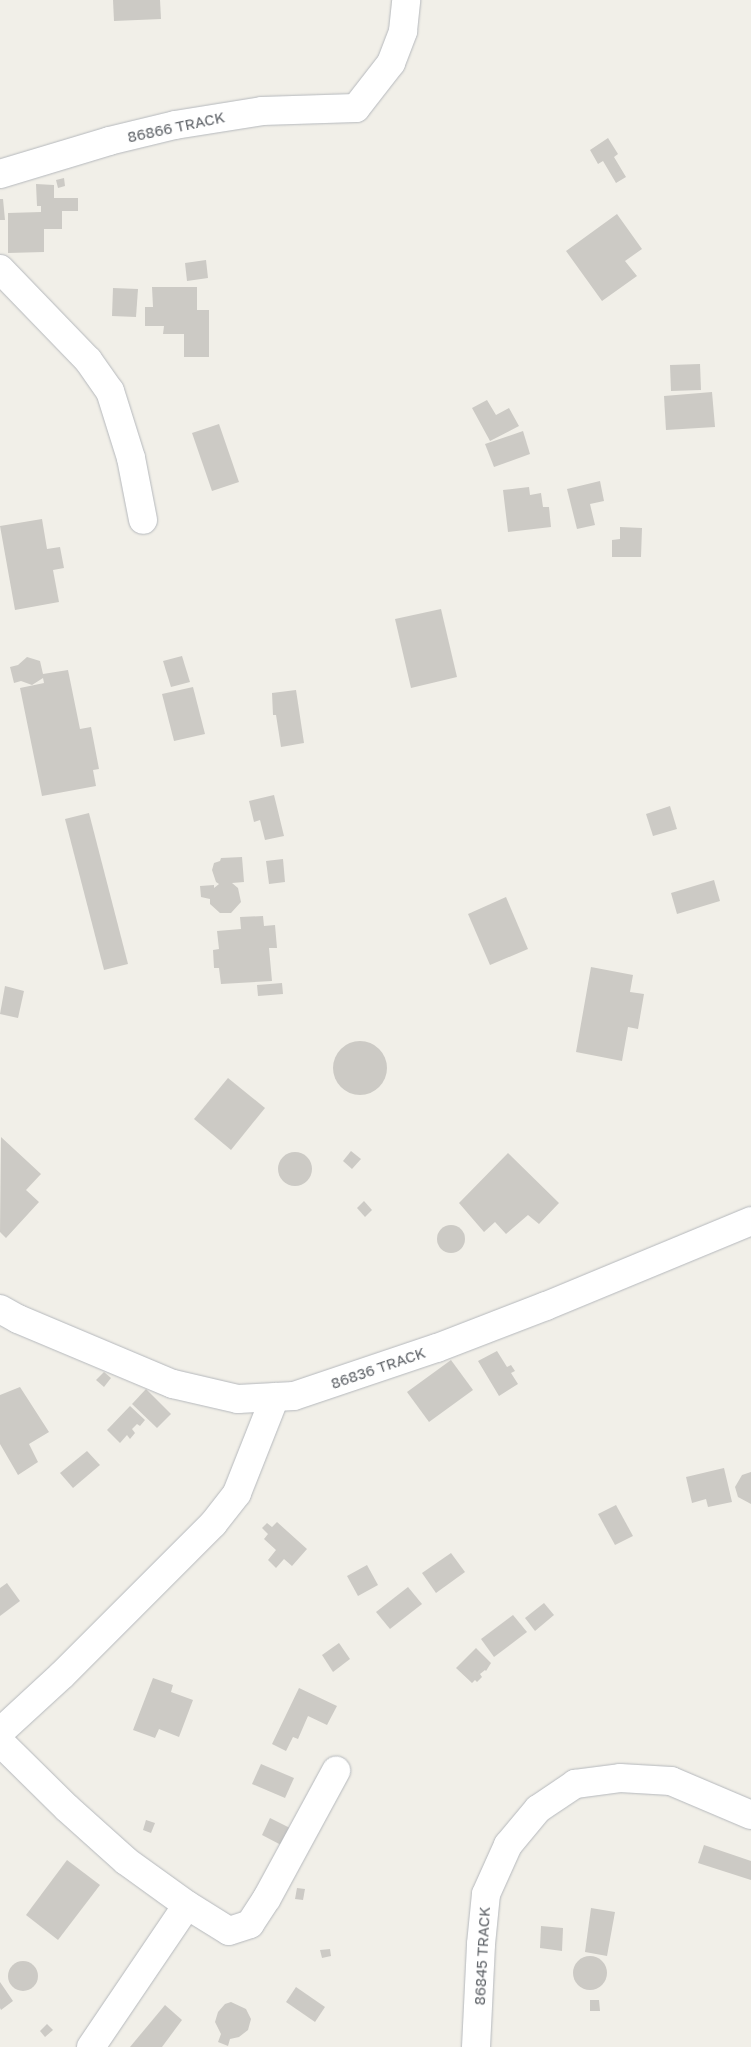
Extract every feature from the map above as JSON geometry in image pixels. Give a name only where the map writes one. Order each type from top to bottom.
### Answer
[{"type":"street","name":"86866 TRACK","points":[[0,174],[109,142],[176,126],[262,111],[356,108],[390,63],[403,31],[406,0]]},
{"type":"street","points":[[0,270],[88,360],[110,391],[131,458],[143,520]]},
{"type":"street","name":"86836 TRACK","points":[[0,1310],[172,1384],[238,1399],[294,1396],[437,1348],[751,1221]]},
{"type":"street","points":[[0,1732],[62,1675],[213,1524],[237,1493],[275,1397]]},
{"type":"street","points":[[0,1742],[120,1856],[187,1905],[229,1931],[250,1924],[267,1898],[336,1771]]},
{"type":"street","name":"86845 TRACK","points":[[476,2047],[480,1944],[486,1894],[508,1845],[538,1809],[574,1784],[620,1778],[671,1781],[751,1816]]},
{"type":"street","points":[[91,2047],[187,1905]]},
{"type":"building","points":[[113,0],[160,0],[161,19],[114,21]]},
{"type":"building","points":[[608,138],[618,154],[614,157],[626,177],[616,183],[603,161],[598,164],[590,150]]},
{"type":"building","points":[[64,178],[65,186],[58,188],[56,180]]},
{"type":"building","points":[[36,184],[54,185],[54,198],[78,198],[78,211],[62,211],[62,229],[44,229],[44,252],[8,253],[8,213],[41,212],[41,206],[37,206]]},
{"type":"building","points":[[0,199],[3,199],[5,220],[0,220]]},
{"type":"building","points":[[617,214],[642,249],[625,261],[637,276],[602,301],[566,251]]},
{"type":"building","points":[[206,260],[208,278],[187,281],[185,263]]},
{"type":"building","points":[[152,287],[197,287],[197,310],[209,310],[209,357],[184,357],[184,334],[163,334],[164,326],[145,326],[145,307],[153,307]]},
{"type":"building","points":[[113,288],[138,289],[136,317],[112,316]]},
{"type":"building","points":[[700,364],[701,390],[671,391],[670,365]]},
{"type":"building","points":[[712,392],[715,427],[666,430],[664,396]]},
{"type":"building","points":[[487,400],[496,415],[509,408],[519,426],[490,441],[472,408]]},
{"type":"building","points":[[219,424],[239,482],[212,491],[192,433]]},
{"type":"building","points":[[523,431],[530,454],[494,467],[485,444]]},
{"type":"building","points":[[600,481],[604,501],[590,504],[595,525],[577,529],[567,489]]},
{"type":"building","points":[[529,487],[530,495],[541,493],[543,507],[549,507],[551,527],[508,532],[503,490]]},
{"type":"building","points":[[42,519],[47,549],[60,547],[64,568],[53,570],[59,602],[15,610],[0,526]]},
{"type":"building","points":[[620,527],[642,528],[641,557],[612,557],[612,540],[620,539]]},
{"type":"building","points":[[441,609],[457,677],[411,688],[395,619]]},
{"type":"building","points":[[182,656],[190,682],[171,687],[163,661]]},
{"type":"building","points":[[27,657],[40,661],[43,674],[68,670],[80,729],[91,727],[99,769],[93,770],[96,786],[42,796],[20,688],[44,683],[43,678],[32,685],[21,681],[14,683],[10,667],[18,665]]},
{"type":"building","points":[[193,687],[205,734],[174,741],[162,694]]},
{"type":"building","points":[[296,690],[304,743],[281,747],[276,715],[273,715],[272,693]]},
{"type":"building","points":[[274,795],[284,836],[265,840],[260,820],[254,822],[249,801]]},
{"type":"building","points":[[670,806],[677,829],[653,836],[646,814]]},
{"type":"building","points":[[89,813],[128,964],[104,970],[65,819]]},
{"type":"building","points":[[242,857],[244,882],[232,883],[238,888],[241,902],[231,913],[220,913],[210,904],[210,899],[201,897],[200,886],[214,885],[214,888],[219,884],[216,882],[212,870],[214,863],[220,861],[221,858]]},
{"type":"building","points":[[283,859],[285,882],[269,884],[266,861]]},
{"type":"building","points":[[714,880],[720,901],[677,914],[671,893]]},
{"type":"building","points":[[506,897],[528,949],[490,965],[468,914]]},
{"type":"building","points":[[263,916],[264,926],[275,925],[277,948],[269,948],[272,981],[221,984],[219,968],[214,968],[213,950],[219,949],[217,931],[241,929],[240,917]]},
{"type":"building","points":[[591,967],[633,975],[630,992],[644,994],[638,1029],[628,1027],[622,1061],[576,1052]]},
{"type":"building","points":[[282,983],[283,994],[258,996],[257,985]]},
{"type":"building","points":[[5,986],[24,991],[18,1018],[0,1014]]},
{"type":"building","points":[[355,1041],[365,1041],[375,1045],[383,1053],[387,1068],[383,1083],[375,1091],[365,1095],[355,1095],[345,1091],[337,1083],[333,1073],[333,1063],[337,1053],[345,1045]]},
{"type":"building","points":[[228,1078],[265,1108],[231,1150],[194,1119]]},
{"type":"building","points":[[1,1137],[41,1174],[26,1190],[39,1202],[6,1238],[0,1232]]},
{"type":"building","points":[[351,1151],[361,1159],[352,1169],[343,1161]]},
{"type":"building","points":[[295,1152],[307,1157],[312,1169],[307,1181],[295,1186],[283,1181],[278,1169],[283,1157]]},
{"type":"building","points":[[508,1153],[559,1203],[539,1224],[528,1215],[506,1234],[495,1222],[484,1232],[459,1203]]},
{"type":"building","points":[[364,1201],[372,1210],[365,1217],[357,1208]]},
{"type":"building","points":[[451,1225],[461,1229],[465,1239],[461,1249],[451,1253],[441,1249],[437,1239],[441,1229]]},
{"type":"building","points":[[497,1351],[507,1367],[511,1365],[515,1371],[511,1373],[518,1384],[499,1396],[478,1361]]},
{"type":"building","points":[[451,1360],[473,1390],[429,1422],[407,1392]]},
{"type":"building","points":[[104,1372],[111,1378],[104,1387],[96,1380]]},
{"type":"building","points":[[20,1387],[49,1432],[29,1444],[38,1462],[18,1475],[0,1444],[0,1395]]},
{"type":"building","points":[[146,1389],[171,1414],[157,1428],[132,1404]]},
{"type":"building","points":[[130,1406],[145,1420],[140,1426],[137,1424],[132,1429],[135,1433],[130,1439],[127,1435],[120,1443],[107,1430]]},
{"type":"building","points":[[87,1451],[100,1465],[73,1488],[60,1473]]},
{"type":"building","points":[[724,1468],[732,1502],[708,1507],[706,1499],[692,1503],[686,1477]]},
{"type":"building","points":[[751,1472],[751,1504],[738,1497],[735,1487],[742,1475]]},
{"type":"building","points":[[616,1505],[633,1536],[615,1545],[598,1514]]},
{"type":"building","points":[[277,1522],[307,1549],[292,1566],[284,1559],[276,1568],[268,1560],[276,1550],[264,1539],[268,1534],[262,1528],[267,1523],[272,1527]]},
{"type":"building","points":[[451,1553],[465,1572],[436,1593],[422,1573]]},
{"type":"building","points":[[367,1565],[378,1585],[358,1596],[347,1576]]},
{"type":"building","points":[[7,1583],[20,1601],[0,1616],[0,1588]]},
{"type":"building","points":[[408,1587],[422,1604],[390,1629],[376,1612]]},
{"type":"building","points":[[544,1603],[554,1615],[535,1631],[525,1618]]},
{"type":"building","points":[[513,1615],[527,1632],[494,1657],[481,1639]]},
{"type":"building","points":[[339,1643],[350,1659],[333,1672],[322,1655]]},
{"type":"building","points":[[476,1648],[491,1663],[486,1671],[480,1674],[482,1677],[477,1682],[475,1680],[472,1683],[456,1668]]},
{"type":"building","points":[[153,1678],[173,1685],[171,1692],[193,1700],[179,1737],[159,1729],[155,1738],[133,1730]]},
{"type":"building","points":[[299,1688],[337,1706],[327,1725],[308,1716],[298,1739],[293,1737],[286,1751],[272,1744]]},
{"type":"building","points":[[261,1764],[294,1778],[285,1798],[252,1784]]},
{"type":"building","points":[[270,1818],[292,1829],[283,1846],[262,1835]]},
{"type":"building","points":[[146,1820],[155,1823],[151,1833],[143,1830]]},
{"type":"building","points":[[704,1845],[751,1861],[751,1880],[698,1863]]},
{"type":"building","points":[[67,1860],[100,1885],[58,1940],[26,1915]]},
{"type":"building","points":[[297,1888],[305,1889],[303,1900],[295,1899]]},
{"type":"building","points":[[591,1908],[615,1912],[607,1956],[585,1952]]},
{"type":"building","points":[[541,1926],[563,1928],[562,1951],[540,1948]]},
{"type":"building","points":[[330,1949],[331,1956],[322,1958],[320,1950]]},
{"type":"building","points":[[590,1956],[602,1961],[607,1973],[602,1985],[590,1990],[578,1985],[573,1973],[578,1961]]},
{"type":"building","points":[[23,1961],[34,1965],[38,1976],[34,1987],[23,1991],[12,1987],[8,1976],[12,1965]]},
{"type":"building","points":[[0,1982],[13,2001],[1,2010],[0,2008]]},
{"type":"building","points":[[296,1987],[325,2007],[315,2022],[286,2002]]},
{"type":"building","points":[[590,2000],[599,2000],[600,2011],[590,2011]]},
{"type":"building","points":[[231,2002],[246,2009],[251,2019],[248,2030],[239,2037],[230,2039],[228,2046],[218,2042],[221,2034],[215,2022],[218,2012],[225,2004]]},
{"type":"building","points":[[165,2005],[182,2020],[162,2047],[130,2047]]},
{"type":"building","points":[[47,2024],[53,2030],[45,2037],[40,2031]]}]
